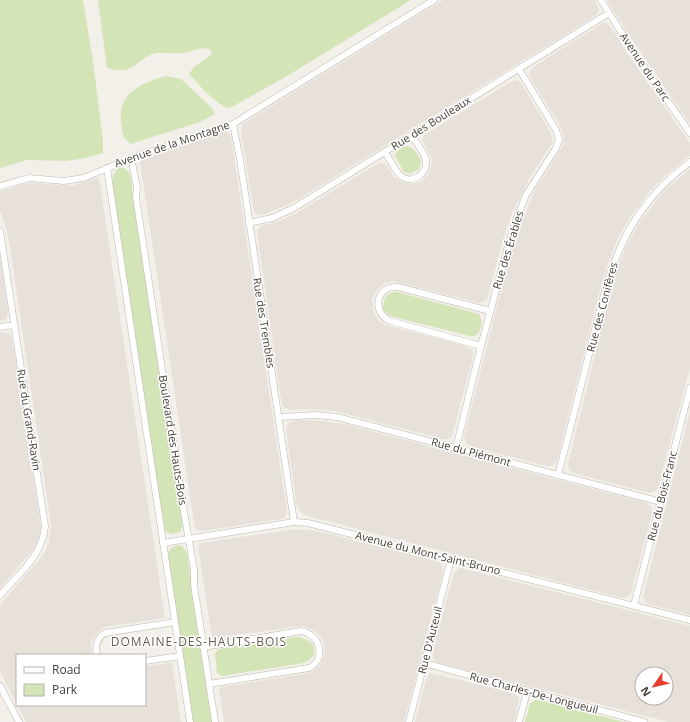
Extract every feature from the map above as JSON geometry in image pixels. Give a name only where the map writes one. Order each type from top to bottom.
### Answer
[{"type":"street","name":"Avenue de la Montagne","points":[[0,186],[29,178],[64,181],[82,178],[131,158],[233,124],[434,0]]},
{"type":"street","name":"Avenue du Parc","points":[[601,0],[631,48],[690,133]]},
{"type":"street","name":"Rue des Bouleaux","points":[[249,223],[267,220],[289,211],[609,13]]},
{"type":"street","name":"Rue des Érables","points":[[456,448],[508,243],[519,210],[534,180],[559,141],[556,130],[518,69]]},
{"type":"street","name":"Rue des Trembles","points":[[233,124],[294,522]]},
{"type":"street","points":[[385,152],[396,171],[402,177],[412,179],[419,176],[425,168],[425,159],[412,136]]},
{"type":"street","name":"Boulevard des Hauts-Bois","points":[[131,158],[137,187],[136,197],[173,446],[189,538],[203,647],[215,722]]},
{"type":"street","name":"Rue des Conifères","points":[[558,474],[601,305],[618,251],[631,226],[646,204],[670,179],[690,162]]},
{"type":"street","points":[[107,168],[190,722]]},
{"type":"street","name":"Rue du Grand-Ravin","points":[[0,231],[45,519],[44,534],[37,553],[0,595]]},
{"type":"street","points":[[481,346],[387,320],[378,310],[379,298],[386,289],[392,286],[490,311]]},
{"type":"street","points":[[0,327],[15,325]]},
{"type":"street","name":"Rue du Bois-Franc","points":[[634,605],[690,388]]},
{"type":"street","name":"Rue du Piémont","points":[[279,417],[306,414],[327,415],[661,502]]},
{"type":"street","name":"Avenue du Mont-Saint-Bruno","points":[[163,542],[294,522],[308,523],[325,526],[690,620]]},
{"type":"street","name":"Rue D'Auteuil","points":[[409,722],[451,559]]},
{"type":"street","points":[[97,654],[97,643],[100,637],[105,633],[175,622]]},
{"type":"street","points":[[203,647],[301,631],[314,637],[320,649],[318,659],[314,665],[309,668],[209,684]]},
{"type":"street","points":[[146,661],[180,656]]},
{"type":"street","name":"Rue Charles-De-Longueuil","points":[[424,664],[644,722]]},
{"type":"street","points":[[0,686],[2,696],[19,722]]},
{"type":"street","points":[[519,722],[527,692]]},
{"type":"shaded area","points":[[443,0],[595,0],[599,10],[592,18],[292,203],[265,214],[260,215],[254,212],[241,132],[242,125]]},
{"type":"shaded area","points":[[607,0],[690,0],[690,124],[627,32]]},
{"type":"shaded area","points":[[606,22],[611,27],[627,53],[690,143],[690,155],[650,191],[629,219],[618,238],[601,286],[557,462],[551,466],[547,466],[470,446],[466,444],[464,437],[517,233],[535,190],[563,146],[564,137],[561,127],[529,76],[530,72],[533,67]]},
{"type":"shaded area","points":[[517,80],[521,83],[551,133],[553,142],[530,177],[513,211],[503,240],[487,299],[480,303],[392,281],[384,283],[378,289],[374,294],[372,302],[374,314],[379,321],[385,325],[466,346],[472,350],[472,361],[452,436],[448,439],[443,439],[335,411],[305,409],[291,410],[285,408],[283,406],[280,394],[257,231],[261,226],[279,221],[295,214],[379,163],[386,164],[393,176],[401,182],[413,184],[421,182],[429,173],[432,162],[431,156],[422,140],[424,135],[512,81]]},
{"type":"shaded area","points":[[224,131],[231,136],[287,512],[285,517],[281,519],[202,531],[195,529],[140,162]]},
{"type":"shaded area","points":[[690,169],[690,367],[658,488],[656,491],[650,493],[573,473],[569,469],[568,464],[613,282],[625,248],[639,223],[665,190]]},
{"type":"shaded area","points":[[99,177],[165,618],[104,627],[91,641],[91,654],[16,654],[16,703],[0,671],[0,605],[44,554],[49,542],[51,525],[10,247],[6,227],[0,211],[0,191],[22,184],[34,183],[72,186]]},
{"type":"shaded area","points":[[0,257],[8,312],[6,320],[0,321]]},
{"type":"shaded area","points":[[0,332],[8,333],[12,338],[41,528],[38,541],[33,550],[0,588]]},
{"type":"shaded area","points":[[690,411],[690,615],[647,604],[643,597]]},
{"type":"shaded area","points":[[297,420],[323,421],[344,424],[647,503],[653,511],[631,593],[627,597],[622,598],[304,515],[299,510],[296,500],[286,430],[288,423]]},
{"type":"shaded area","points":[[289,530],[308,530],[326,533],[437,561],[441,564],[443,572],[404,722],[224,722],[220,687],[310,673],[319,667],[324,656],[325,648],[323,640],[318,634],[303,626],[212,638],[198,546],[200,543]]},
{"type":"shaded area","points":[[461,568],[690,626],[690,722],[669,722],[438,663],[433,658],[437,636],[454,573]]},
{"type":"shaded area","points":[[172,663],[181,722],[26,722],[18,706],[146,706],[146,666]]},
{"type":"shaded area","points":[[430,673],[513,693],[519,700],[514,722],[415,722],[426,680]]},
{"type":"green space","points":[[0,0],[83,0],[93,61],[103,141],[103,153],[86,158],[66,161],[27,160],[0,168]]},
{"type":"green space","points":[[98,0],[411,0],[287,76],[230,108],[214,99],[189,74],[194,67],[212,54],[211,50],[200,48],[184,53],[156,53],[146,57],[134,66],[125,70],[107,68]]},
{"type":"green space","points":[[166,76],[181,79],[212,108],[215,114],[200,122],[130,144],[124,137],[122,130],[121,112],[123,103],[133,90],[148,82]]},
{"type":"green space","points":[[407,146],[414,150],[421,162],[419,169],[410,174],[404,172],[395,156],[400,149]]},
{"type":"green space","points":[[119,168],[124,168],[130,174],[183,525],[180,532],[172,534],[165,531],[164,527],[112,184],[113,175]]},
{"type":"green space","points":[[393,292],[479,314],[482,321],[480,330],[477,334],[470,336],[390,316],[383,309],[383,303],[386,296]]},
{"type":"green space","points":[[178,545],[182,546],[187,553],[212,722],[193,722],[167,554],[171,548]]},
{"type":"green space","points":[[294,637],[307,640],[314,647],[313,655],[304,663],[222,676],[217,673],[215,653],[219,649]]},
{"type":"green space","points":[[535,700],[624,722],[525,722],[530,704]]},
{"type":"district","name":"DOMAINE-DES-HAUTS-BOIS","points":[[199,642]]}]
